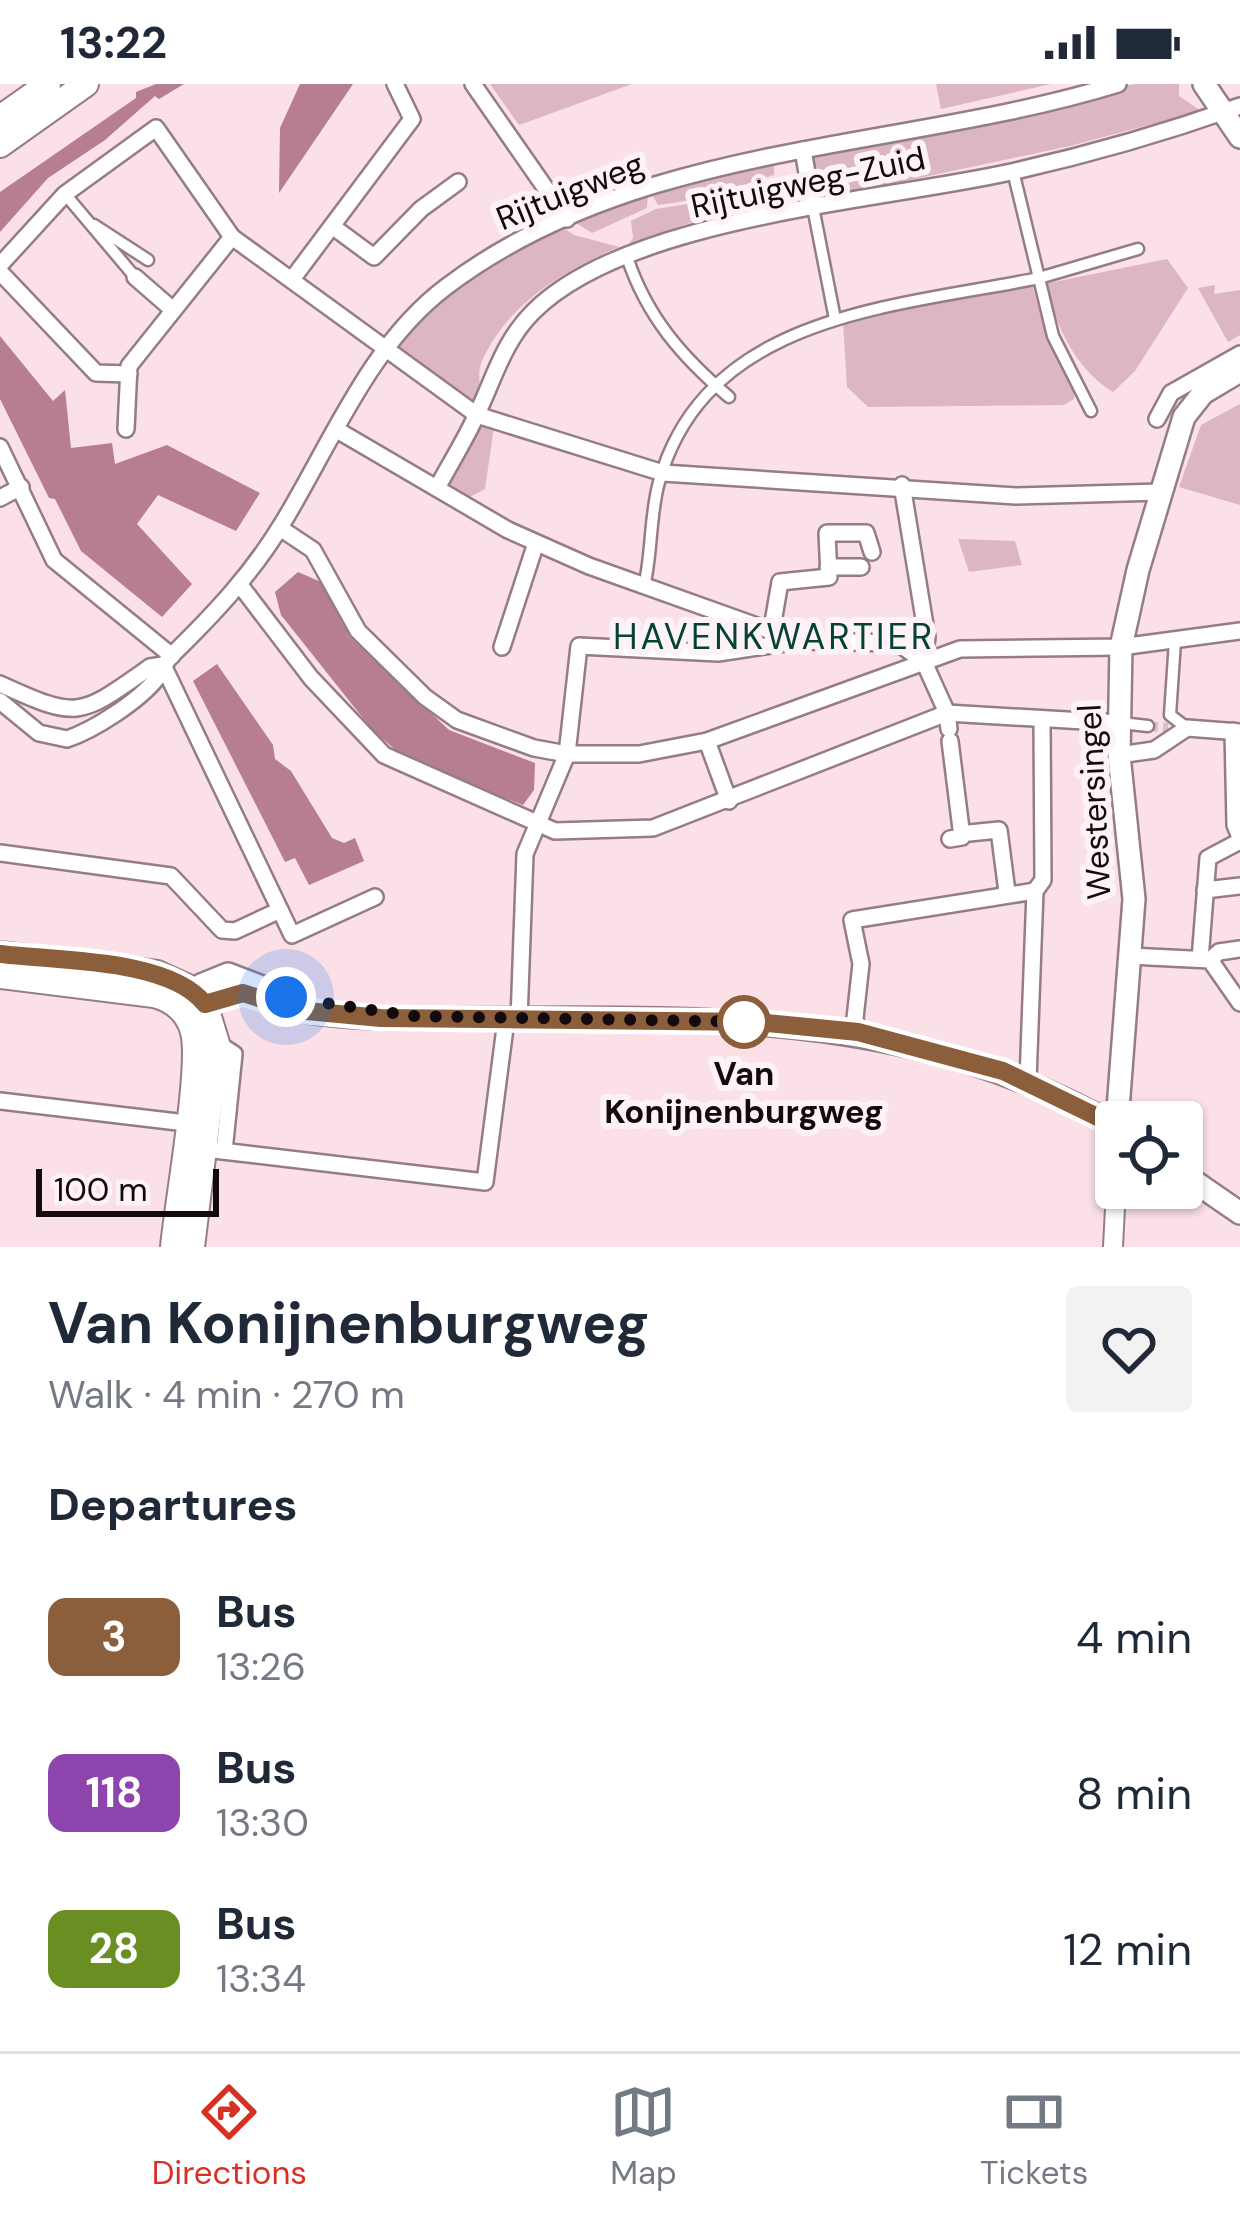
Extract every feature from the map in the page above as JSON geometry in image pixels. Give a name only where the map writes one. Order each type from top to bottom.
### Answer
[{"type":"main road","points":[[0,118],[48,84]]},
{"type":"main road","points":[[0,145],[86,84]]},
{"type":"main road","points":[[1204,84],[1232,109],[1240,136]]},
{"type":"main road","name":"Westersingel","points":[[1119,1101],[1134,899],[1119,755],[1121,647],[1161,492],[1189,408],[1203,393],[1240,371]]},
{"type":"main road","points":[[0,954],[157,973],[193,1002],[225,1048],[223,1151],[192,1247]]},
{"type":"main road","points":[[0,976],[193,1002],[243,993],[304,1011],[513,1020],[757,1022],[858,1032],[920,1044],[1028,1081],[1095,1113]]},
{"type":"main road","points":[[173,1247],[195,1040],[193,1002]]},
{"type":"main road","points":[[1203,1187],[1240,1213]]},
{"type":"street","points":[[292,278],[412,119],[395,84]]},
{"type":"street","points":[[472,84],[567,219]]},
{"type":"street","name":"Rijtuigweg","points":[[0,701],[39,733],[68,739],[151,684],[167,660],[240,585],[280,528],[386,350],[441,290],[522,238],[654,187],[803,150],[922,132],[1118,84]]},
{"type":"street","name":"Rijtuigweg-Zuid","points":[[437,488],[477,415],[497,361],[530,314],[566,285],[627,257],[718,227],[1013,172],[1232,109]]},
{"type":"street","points":[[129,374],[96,373],[0,268],[65,194],[156,128],[232,237],[477,415],[663,472],[1016,496],[1161,492]]},
{"type":"street","points":[[803,150],[835,319]]},
{"type":"street","points":[[1013,172],[1053,336],[1091,411]]},
{"type":"street","points":[[332,226],[374,257],[421,209],[458,182]]},
{"type":"street","points":[[65,194],[135,277],[172,310]]},
{"type":"street","points":[[94,225],[148,260]]},
{"type":"street","points":[[127,429],[129,366],[232,237]]},
{"type":"street","points":[[645,582],[663,472],[685,424],[715,385],[772,342],[835,319],[1039,278],[1138,249]]},
{"type":"street","points":[[627,257],[654,319],[680,354],[729,397]]},
{"type":"street","points":[[1157,419],[1172,393],[1240,354]]},
{"type":"street","points":[[338,430],[536,544],[799,641]]},
{"type":"street","points":[[0,446],[54,560],[167,660],[292,935],[375,897]]},
{"type":"street","points":[[902,485],[928,638],[924,662],[948,728],[962,837],[950,839]]},
{"type":"street","points":[[0,498],[21,487]]},
{"type":"street","points":[[280,528],[314,550],[358,631],[425,697],[457,721],[534,748],[567,754],[639,754],[707,741],[960,650],[1121,647],[1240,631]]},
{"type":"street","points":[[772,628],[780,582],[829,577],[827,533],[866,533],[872,552]]},
{"type":"street","points":[[502,647],[536,544]]},
{"type":"street","points":[[828,567],[861,567]]},
{"type":"street","points":[[240,585],[311,677],[384,755],[555,831],[653,828],[975,717],[1148,726]]},
{"type":"street","points":[[223,1151],[485,1182],[513,1020],[525,854],[567,754],[579,646],[718,653],[799,641],[898,643],[924,662]]},
{"type":"street","points":[[1175,641],[1170,715],[1187,728]]},
{"type":"street","points":[[0,684],[45,706],[78,710],[167,660]]},
{"type":"street","points":[[1028,1081],[1035,891],[1043,880],[1042,721]]},
{"type":"street","points":[[1168,728],[1236,731],[1235,825],[1240,839],[1208,858],[1205,959],[1240,1003]]},
{"type":"street","points":[[1119,755],[1154,750],[1187,728]]},
{"type":"street","points":[[707,741],[729,801]]},
{"type":"street","points":[[970,833],[999,830],[1007,892]]},
{"type":"street","points":[[0,853],[171,875],[222,930],[235,931],[280,910]]},
{"type":"street","points":[[1205,890],[1240,886]]},
{"type":"street","points":[[858,1032],[861,964],[852,920],[1035,891]]},
{"type":"street","points":[[1130,956],[1205,959],[1240,949]]},
{"type":"street","points":[[0,1101],[186,1123]]},
{"type":"street","points":[[1113,1247],[1115,1209]]},
{"type":"shaded area","points":[[156,84],[184,84],[159,99],[155,96],[105,140],[48,178],[0,232],[0,192],[136,98],[136,92]]},
{"type":"shaded area","points":[[300,84],[353,84],[279,193],[280,128]]},
{"type":"shaded area","points":[[490,84],[632,84],[519,125]]},
{"type":"shaded area","points":[[936,84],[1051,84],[941,109]]},
{"type":"shaded area","points":[[1134,84],[1179,84],[1179,96],[1201,111],[1070,146],[816,200],[811,155]]},
{"type":"shaded area","points":[[774,159],[774,175],[699,199],[658,205],[651,193]]},
{"type":"shaded area","points":[[777,180],[803,180],[804,202],[796,196],[726,211],[728,194]]},
{"type":"shaded area","points":[[648,194],[647,208],[592,233],[576,223]]},
{"type":"shaded area","points":[[719,199],[723,212],[635,241],[636,249],[626,248],[633,238],[631,221],[656,209]]},
{"type":"shaded area","points":[[562,227],[619,247],[559,278],[506,322],[482,361],[475,407],[399,348],[451,291],[515,249]]},
{"type":"shaded area","points":[[1167,259],[1188,288],[1135,371],[1113,392],[1077,358],[1044,284]]},
{"type":"shaded area","points":[[1032,284],[1047,339],[1074,384],[1074,399],[1064,405],[868,407],[847,387],[843,321]]},
{"type":"shaded area","points":[[1215,285],[1214,294],[1240,290],[1240,335],[1228,342],[1198,288]]},
{"type":"shaded area","points":[[0,336],[53,401],[65,390],[71,448],[112,443],[115,464],[167,445],[260,493],[236,531],[158,495],[137,524],[192,584],[162,617],[81,551],[55,499],[49,498],[0,399]]},
{"type":"shaded area","points":[[1240,404],[1240,505],[1179,487],[1201,425]]},
{"type":"shaded area","points":[[483,425],[494,427],[485,489],[470,497],[445,485]]},
{"type":"shaded area","points":[[958,539],[1015,541],[1022,565],[969,572]]},
{"type":"shaded area","points":[[298,572],[321,582],[350,637],[449,730],[535,763],[534,790],[523,805],[408,760],[374,732],[281,615],[275,592]]},
{"type":"shaded area","points":[[217,664],[273,745],[275,759],[291,771],[332,838],[344,843],[355,838],[364,861],[309,885],[295,858],[285,862],[193,681]]},
{"type":"tunnel","points":[[1148,726],[1168,728]]},
{"type":"bus line","name":"3","points":[[0,954],[170,976],[205,1004],[243,993],[296,1010],[381,1018],[757,1022],[858,1032],[976,1061],[1095,1114]]},
{"type":"place","name":"Van Konijnenburgweg","points":[[744,1022]]},
{"type":"district","name":"HAVENKWARTIER","points":[[774,636]]},
{"type":"route","points":[[286,997],[412,1016],[757,1022],[744,1022]]}]
